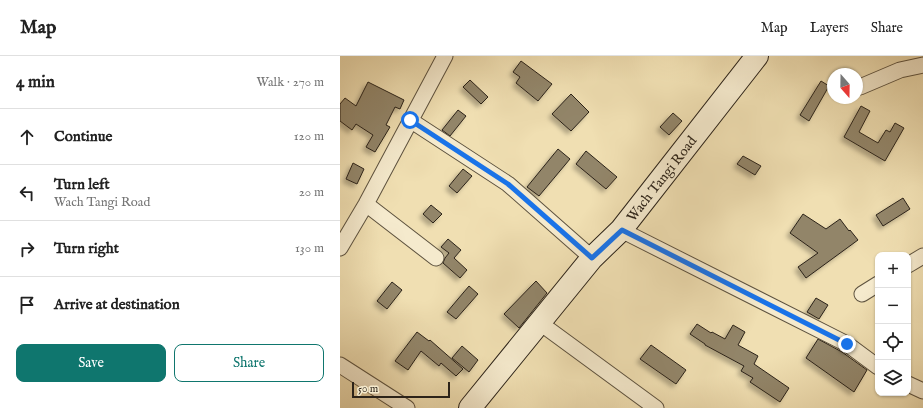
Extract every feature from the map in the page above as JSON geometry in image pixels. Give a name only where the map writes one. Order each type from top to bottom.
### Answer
[{"type":"main road","name":"Wach Tangi Road","points":[[470,408],[592,258],[622,230],[757,56]]},
{"type":"street","points":[[340,248],[366,204],[445,56]]},
{"type":"street","points":[[863,86],[900,70],[923,65]]},
{"type":"street","points":[[410,120],[508,184],[592,258]]},
{"type":"street","points":[[366,204],[436,258]]},
{"type":"street","points":[[622,230],[847,344],[875,365]]},
{"type":"street","points":[[911,263],[923,256]]},
{"type":"street","points":[[862,294],[875,286]]},
{"type":"street","points":[[540,323],[656,408]]},
{"type":"street","points":[[340,365],[407,408]]},
{"type":"street","points":[[911,385],[923,391]]},
{"type":"building","points":[[521,61],[552,84],[538,101],[516,83],[520,77],[513,72]]},
{"type":"building","points":[[470,80],[488,97],[481,104],[463,87]]},
{"type":"building","points":[[821,81],[827,85],[827,90],[809,121],[800,115]]},
{"type":"building","points":[[368,82],[404,100],[400,109],[395,107],[386,125],[390,127],[375,152],[366,147],[373,135],[356,124],[352,130],[340,121],[340,104],[345,98],[356,106]]},
{"type":"building","points":[[571,94],[589,112],[571,131],[552,114]]},
{"type":"building","points":[[861,106],[870,111],[859,132],[878,143],[886,130],[890,132],[895,123],[904,128],[885,161],[844,137]]},
{"type":"building","points":[[458,110],[466,116],[450,136],[442,130]]},
{"type":"building","points":[[673,113],[682,121],[669,135],[660,127]]},
{"type":"building","points":[[558,149],[570,159],[539,196],[527,187]]},
{"type":"building","points":[[586,151],[617,177],[606,189],[576,164]]},
{"type":"building","points":[[743,156],[761,166],[755,175],[737,164]]},
{"type":"building","points":[[353,163],[364,169],[357,184],[346,179]]},
{"type":"building","points":[[463,169],[472,176],[457,193],[449,186]]},
{"type":"building","points":[[903,198],[910,209],[883,226],[876,215]]},
{"type":"building","points":[[431,205],[442,214],[433,223],[423,214]]},
{"type":"building","points":[[803,214],[826,229],[840,219],[858,240],[806,278],[798,267],[818,253],[790,233]]},
{"type":"building","points":[[448,239],[461,250],[454,258],[467,270],[460,278],[443,263],[449,253],[441,247]]},
{"type":"building","points":[[536,281],[547,293],[519,328],[504,314]]},
{"type":"building","points":[[392,282],[402,290],[387,309],[377,301]]},
{"type":"building","points":[[469,286],[478,294],[456,319],[447,312]]},
{"type":"building","points":[[816,298],[828,305],[819,319],[807,312]]},
{"type":"building","points":[[697,324],[711,333],[712,332],[725,339],[733,325],[745,332],[738,345],[758,356],[754,364],[789,388],[780,402],[750,382],[753,378],[741,371],[744,366],[705,345],[690,334]]},
{"type":"building","points":[[417,332],[429,341],[430,340],[463,369],[456,376],[441,363],[439,366],[421,351],[408,370],[395,361]]},
{"type":"building","points":[[818,339],[842,352],[867,370],[854,392],[806,358]]},
{"type":"building","points":[[651,345],[686,370],[676,384],[640,359]]},
{"type":"building","points":[[462,346],[478,360],[469,372],[452,358]]},
{"type":"route","points":[[410,120],[508,184],[592,258],[622,230],[787,315],[847,344]]}]
